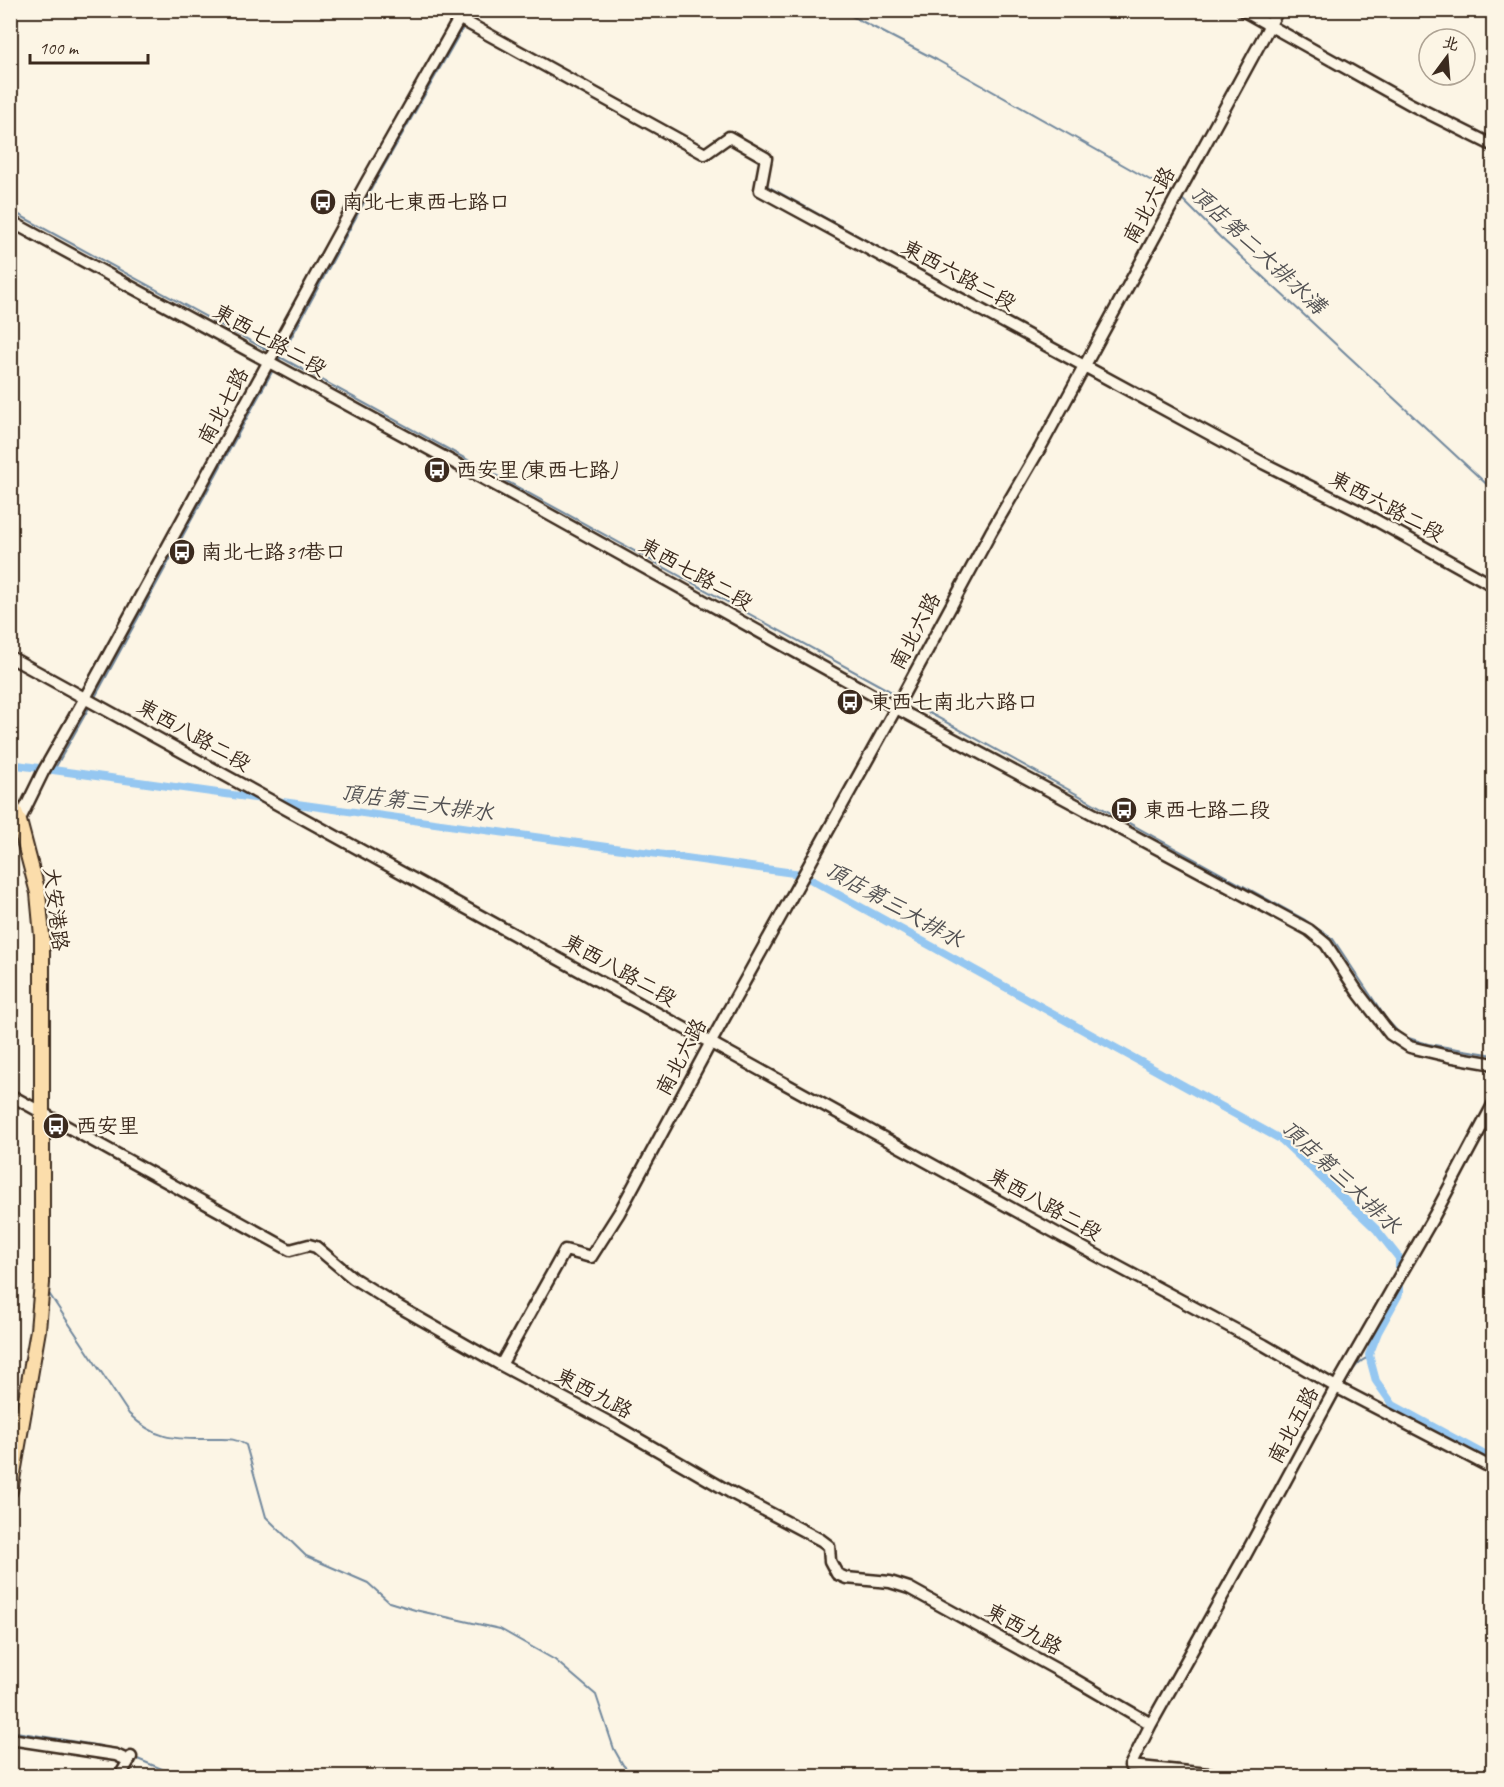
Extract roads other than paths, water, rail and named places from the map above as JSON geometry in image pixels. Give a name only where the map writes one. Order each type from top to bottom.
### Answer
[{"type":"main road","name":"大安港路","points":[[10,800],[19,821],[38,893],[42,936],[42,1283],[38,1330],[10,1491]]},
{"type":"street","name":"東西六路二段","points":[[444,10],[462,15],[705,154],[729,137],[766,158],[760,190],[1263,463],[1361,512],[1494,586]]},
{"type":"street","points":[[1242,10],[1412,105],[1494,146]]},
{"type":"street","name":"南北六路","points":[[501,1365],[565,1250],[591,1257],[619,1214],[711,1042],[1278,10]]},
{"type":"street","name":"南北七路","points":[[19,821],[43,772],[366,183],[462,15]]},
{"type":"street","name":"東西七路二段","points":[[10,221],[532,505],[896,708],[1309,930],[1326,944],[1357,991],[1390,1034],[1410,1047],[1494,1064]]},
{"type":"street","name":"東西八路二段","points":[[10,657],[1098,1256],[1264,1345],[1336,1387],[1494,1469]]},
{"type":"street","name":"東西九路","points":[[10,1095],[290,1250],[309,1245],[316,1246],[353,1278],[379,1294],[501,1365],[614,1425],[829,1546],[830,1561],[837,1574],[846,1578],[890,1582],[909,1588],[1151,1724]]},
{"type":"street","name":"南北五路","points":[[1228,1776],[1130,1766],[1336,1387],[1434,1216],[1494,1103]]},
{"type":"street","points":[[10,1739],[130,1759],[120,1776]]},
{"type":"waterway","points":[[468,19],[472,10]]},
{"type":"waterway","name":"頂店第二大排水溝","points":[[840,10],[937,60],[1173,193]]},
{"type":"waterway","points":[[1277,24],[1284,10]]},
{"type":"waterway","points":[[278,362],[376,180],[464,26]]},
{"type":"waterway","points":[[769,173],[767,186],[1006,317]]},
{"type":"waterway","name":"頂店第二大排水溝","points":[[1180,197],[1221,238],[1494,491]]},
{"type":"waterway","points":[[10,210],[267,350]]},
{"type":"waterway","points":[[280,357],[899,696]]},
{"type":"waterway","points":[[94,699],[273,370]]},
{"type":"waterway","points":[[904,699],[1305,920],[1333,939],[1387,1020],[1402,1036],[1428,1044],[1494,1055]]},
{"type":"waterway","points":[[54,770],[91,704]]},
{"type":"waterway","name":"頂店第三大排水","points":[[10,764],[801,874],[1282,1140],[1376,1229],[1399,1258],[1399,1294],[1378,1332],[1369,1355],[1376,1381],[1393,1405],[1494,1460]]},
{"type":"waterway","points":[[48,1292],[129,1414],[139,1423],[149,1430],[169,1437],[228,1439],[246,1445],[266,1517],[306,1556],[368,1583],[389,1602],[500,1629],[555,1660],[596,1695],[614,1749],[623,1765],[634,1776]]},
{"type":"waterway","points":[[1343,1388],[1357,1365],[1370,1357]]},
{"type":"waterway","points":[[1295,1474],[1340,1393]]},
{"type":"waterway","points":[[10,1731],[110,1749]]},
{"type":"waterway","points":[[135,1758],[179,1776]]},
{"type":"place","name":"南北七東西七路口","points":[[323,202]]},
{"type":"place","name":"西安里(東西七路)","points":[[437,470]]},
{"type":"place","name":"南北七路31巷口","points":[[182,552]]},
{"type":"place","name":"東西七南北六路口","points":[[850,702]]},
{"type":"place","name":"東西七路二段","points":[[1124,810]]},
{"type":"place","name":"西安里","points":[[56,1126]]}]
